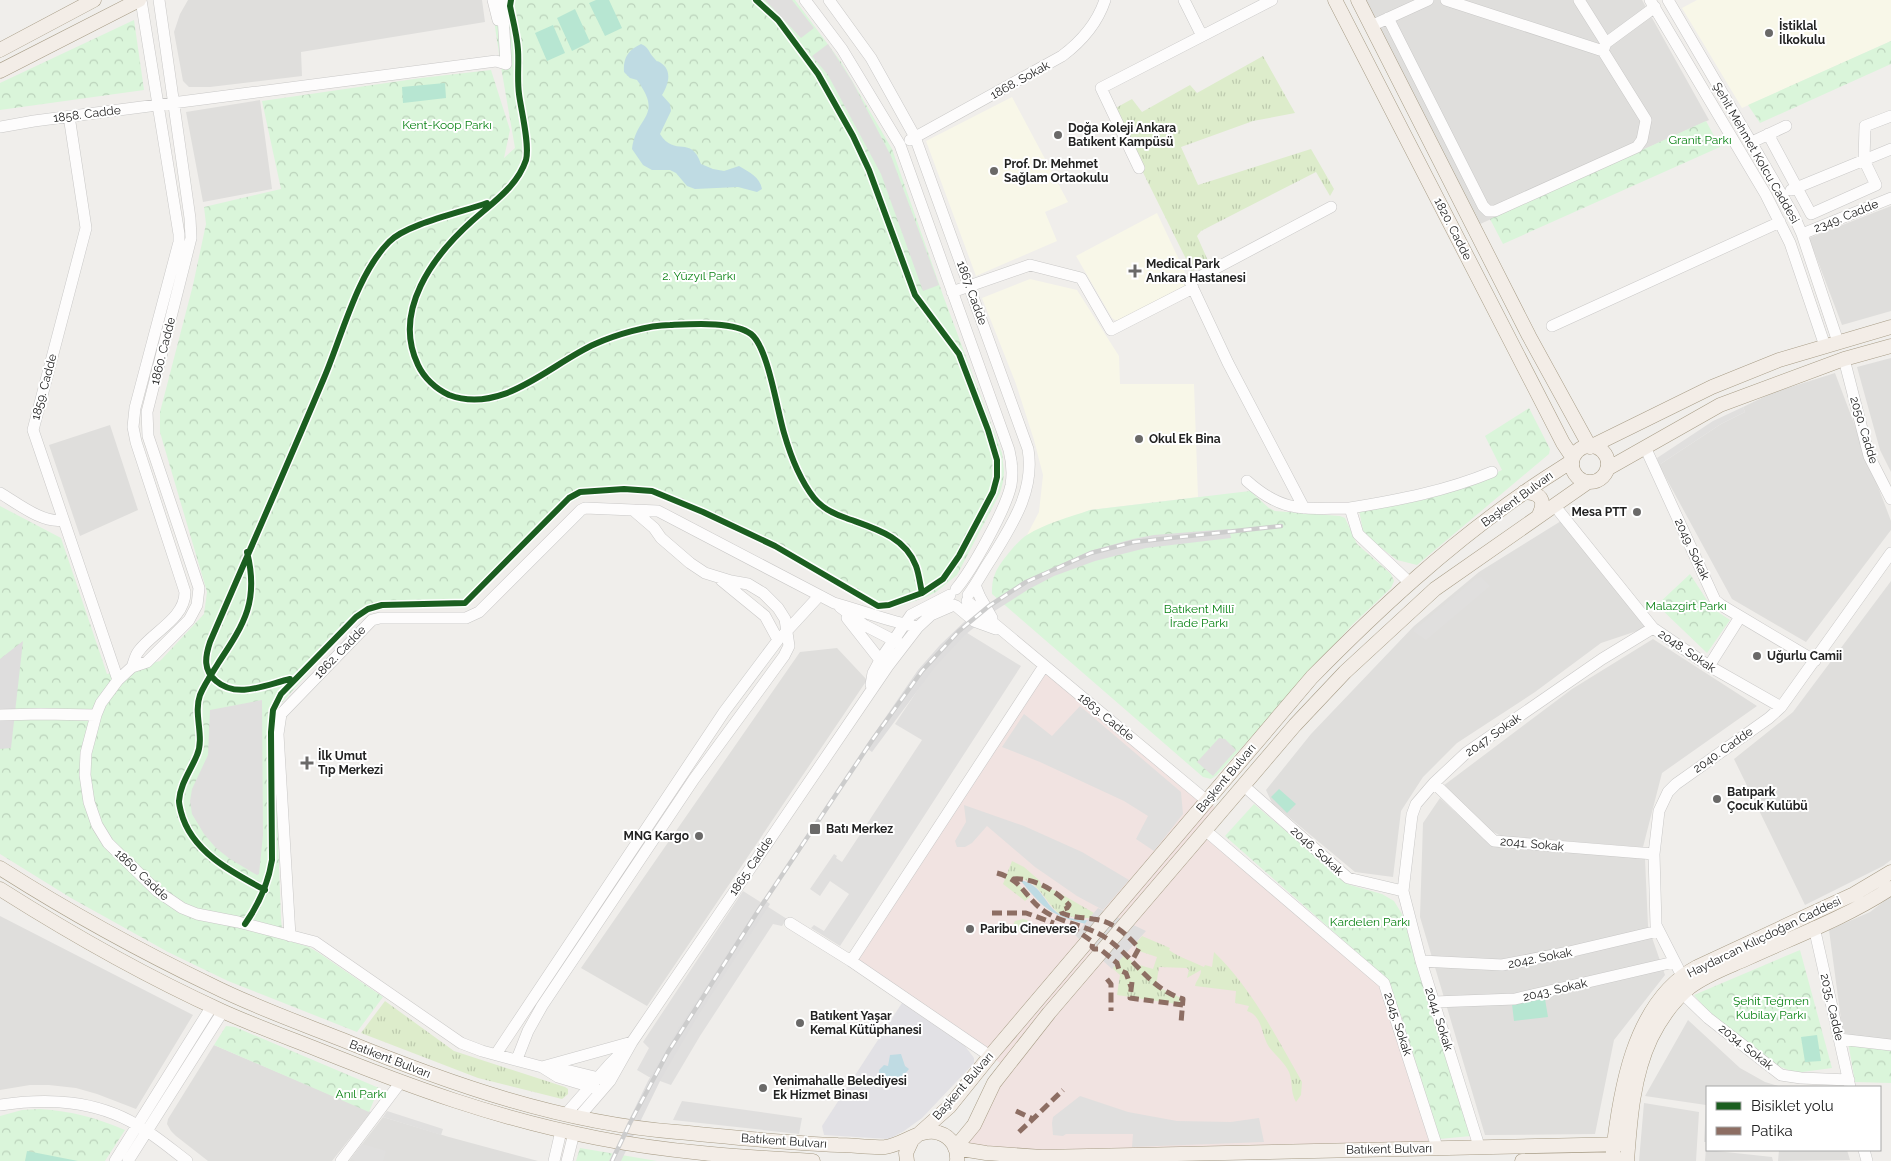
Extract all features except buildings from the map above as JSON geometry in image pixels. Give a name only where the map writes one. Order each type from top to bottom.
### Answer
[{"type":"main road","points":[[0,50],[94,0]]},
{"type":"main road","points":[[0,71],[140,0]]},
{"type":"main road","name":"1820. Cadde","points":[[1334,0],[1551,420],[1573,459]]},
{"type":"main road","name":"1820. Cadde","points":[[1358,0],[1529,336],[1591,447]]},
{"type":"main road","points":[[1891,327],[1779,360],[1712,387],[1591,447],[1581,449],[1573,459],[1575,474],[1583,481],[1588,482],[1600,479],[1607,469],[1720,405],[1844,359],[1891,346]]},
{"type":"main road","points":[[1551,420],[1560,424],[1565,422],[1569,418],[1569,408]]},
{"type":"main road","points":[[1642,422],[1638,432],[1639,436],[1648,445]]},
{"type":"main road","points":[[1591,447],[1603,452],[1606,457],[1607,469]]},
{"type":"main road","name":"Başkent Bulvarı","points":[[918,1136],[950,1107],[990,1056],[1312,677],[1410,583],[1524,492],[1573,459]]},
{"type":"main road","name":"Başkent Bulvarı","points":[[956,1154],[974,1125],[994,1083],[1041,1024],[1205,830],[1345,672],[1435,588],[1588,482]]},
{"type":"main road","points":[[1524,492],[1532,492],[1541,499],[1543,504],[1539,515]]},
{"type":"main road","name":"Batıkent Bulvarı","points":[[0,868],[54,902],[125,942],[244,1000],[410,1068],[474,1090],[572,1116],[638,1129],[819,1144],[886,1147],[932,1132],[940,1133],[952,1141],[956,1154],[986,1153],[1042,1157],[1621,1144]]},
{"type":"main road","name":"Haydarcan Kılıçdoğan Caddesi","points":[[1685,986],[1697,967],[1854,894],[1891,872]]},
{"type":"main road","name":"Haydarcan Kılıçdoğan Caddesi","points":[[1627,1160],[1621,1144],[1622,1088],[1638,1040],[1656,1005],[1685,986],[1864,905],[1891,888]]},
{"type":"main road","name":"Batıkent Bulvarı","points":[[0,889],[44,918],[217,1009],[400,1083],[466,1106],[568,1132],[649,1146],[813,1161]]},
{"type":"main road","points":[[568,1132],[572,1116]]},
{"type":"main road","points":[[906,1161],[908,1146],[918,1136]]},
{"type":"main road","name":"Haydarcan Kılıçdoğan Caddesi","points":[[1612,1160],[1621,1144]]},
{"type":"main road","points":[[1479,1146],[1479,1161]]},
{"type":"main road","points":[[1522,1161],[1627,1160]]},
{"type":"street","name":"1860. Cadde","points":[[132,667],[137,653],[180,611],[185,597],[185,592],[136,442],[133,427],[135,408],[179,242],[178,220],[140,0]]},
{"type":"street","name":"1860. Cadde","points":[[159,0],[190,218],[190,244],[147,412],[146,424],[148,436],[199,588],[199,598],[196,610],[189,620],[147,662],[132,667],[118,680],[109,691],[96,715],[86,753],[86,789],[95,820],[108,843],[157,891],[182,908],[197,914],[304,938],[324,947],[461,1043],[542,1067],[604,1079]]},
{"type":"street","points":[[493,0],[504,41]]},
{"type":"street","points":[[502,0],[504,41]]},
{"type":"street","name":"1867. Cadde","points":[[805,0],[842,49],[900,145],[1009,450],[1012,473],[1010,487],[1004,504],[954,599]]},
{"type":"street","name":"1867. Cadde","points":[[828,0],[871,58],[915,137],[1026,441],[1030,457],[1027,490],[1019,511],[967,598]]},
{"type":"street","name":"1868. Sokak","points":[[900,145],[1062,56],[1091,29],[1105,0]]},
{"type":"street","points":[[1184,0],[1202,36]]},
{"type":"street","points":[[1140,168],[1101,88],[1272,0]]},
{"type":"street","points":[[1370,26],[1428,0]]},
{"type":"street","points":[[1446,0],[1605,47]]},
{"type":"street","points":[[1388,18],[1479,198],[1488,211],[1495,212],[1640,144],[1646,120],[1579,0]]},
{"type":"street","name":"Şehit Mehmet Kolcu Caddesi","points":[[1668,0],[1782,194],[1802,234],[1832,344]]},
{"type":"street","points":[[1605,47],[1652,4]]},
{"type":"street","name":"Şehit Mehmet Kolcu Caddesi","points":[[1652,4],[1766,195],[1790,243],[1832,344]]},
{"type":"street","name":"1858. Cadde","points":[[0,127],[69,116],[496,60],[506,64],[504,41]]},
{"type":"street","name":"1859. Cadde","points":[[69,116],[86,228],[33,430],[118,680]]},
{"type":"street","points":[[1768,134],[1811,214],[1876,185],[1864,160],[1865,126],[1891,116]]},
{"type":"street","points":[[1752,142],[1786,126]]},
{"type":"street","points":[[1782,194],[1891,148]]},
{"type":"street","name":"2349. Cadde","points":[[1802,234],[1891,198]]},
{"type":"street","points":[[1304,508],[1228,363],[1190,282],[1331,207]]},
{"type":"street","points":[[178,220],[190,218]]},
{"type":"street","points":[[1552,326],[1780,222]]},
{"type":"street","points":[[952,292],[1030,265],[1081,278],[1111,330],[1193,288]]},
{"type":"street","name":"2050. Cadde","points":[[1844,359],[1869,456],[1891,499]]},
{"type":"street","name":"2049. Sokak","points":[[1648,445],[1715,600],[1721,606],[1815,661]]},
{"type":"street","points":[[1247,481],[1260,493],[1279,504],[1304,508],[1350,508],[1395,501],[1446,489],[1492,472]]},
{"type":"street","points":[[0,493],[45,519],[63,520]]},
{"type":"street","name":"2048. Sokak","points":[[1554,505],[1653,628],[1709,666],[1781,707]]},
{"type":"street","name":"1862. Cadde","points":[[290,936],[278,734],[281,714],[372,620],[380,618],[466,618],[473,616],[581,510],[586,508],[658,511],[834,603]]},
{"type":"street","points":[[1350,508],[1358,534],[1410,583]]},
{"type":"street","points":[[517,1059],[535,1020],[594,928],[694,779],[784,656],[789,646],[785,619],[778,608],[763,593],[748,584],[717,578],[705,573],[690,563],[661,538],[633,510]]},
{"type":"street","name":"2040. Cadde","points":[[1685,986],[1658,931],[1656,919],[1654,854],[1659,811],[1668,792],[1686,776],[1769,718],[1781,707],[1891,553]]},
{"type":"street","points":[[717,578],[765,616],[778,640]]},
{"type":"street","points":[[975,585],[992,618],[1005,632]]},
{"type":"street","points":[[954,599],[964,590],[967,598],[1005,632]]},
{"type":"street","points":[[496,1054],[724,712],[778,640],[819,596]]},
{"type":"street","points":[[954,599],[962,606],[967,598]]},
{"type":"street","points":[[954,599],[974,620],[1005,632]]},
{"type":"street","name":"1865. Cadde","points":[[572,1116],[596,1089],[632,1042],[871,690],[899,643],[903,624],[911,615],[954,599]]},
{"type":"street","name":"1865. Cadde","points":[[871,690],[873,673],[880,660],[931,615],[954,599]]},
{"type":"street","points":[[834,603],[918,627]]},
{"type":"street","points":[[834,603],[864,625],[899,643]]},
{"type":"street","points":[[834,603],[880,660]]},
{"type":"street","points":[[1709,666],[1740,617]]},
{"type":"street","name":"2047. Sokak","points":[[1403,891],[1412,815],[1416,804],[1434,783],[1466,753],[1602,659],[1653,628]]},
{"type":"street","name":"1863. Cadde","points":[[1005,632],[1207,801]]},
{"type":"street","points":[[851,961],[1044,666]]},
{"type":"street","points":[[0,715],[96,715]]},
{"type":"street","name":"2041. Sokak","points":[[1434,783],[1494,841],[1654,854]]},
{"type":"street","name":"2046. Sokak","points":[[1244,786],[1348,878],[1403,891]]},
{"type":"street","name":"2045. Sokak","points":[[1205,830],[1384,983],[1437,1147]]},
{"type":"street","name":"2044. Sokak","points":[[1403,891],[1421,961],[1479,1146]]},
{"type":"street","points":[[790,924],[851,961],[990,1056]]},
{"type":"street","name":"2035. Cadde","points":[[1814,927],[1849,1084]]},
{"type":"street","name":"2042. Sokak","points":[[1421,961],[1502,965],[1569,952],[1658,931]]},
{"type":"street","name":"2043. Sokak","points":[[1434,1002],[1515,999],[1674,962]]},
{"type":"street","name":"2034. Sokak","points":[[1685,986],[1708,1018],[1781,1075],[1849,1084]]},
{"type":"street","points":[[115,1161],[142,1128],[217,1009]]},
{"type":"street","points":[[1840,1039],[1891,1045]]},
{"type":"street","points":[[542,1067],[632,1042]]},
{"type":"street","name":"1860. Cadde","points":[[542,1067],[558,1077],[596,1089]]},
{"type":"street","points":[[1780,1086],[1781,1075]]},
{"type":"street","points":[[341,1161],[400,1083]]},
{"type":"street","points":[[0,1105],[43,1101],[81,1104],[111,1112],[142,1128],[187,1161]]},
{"type":"street","points":[[128,1161],[142,1128]]},
{"type":"street","points":[[554,1161],[568,1132]]},
{"type":"street","points":[[567,1161],[568,1132]]},
{"type":"shaded area","points":[[188,0],[482,0],[485,22],[301,52],[302,76],[210,87],[189,87],[183,81],[174,32],[180,14]]},
{"type":"shaded area","points":[[765,0],[792,0],[814,28],[801,38]]},
{"type":"shaded area","points":[[1365,0],[1642,0],[1709,120],[1478,225]]},
{"type":"shaded area","name":"İstiklal İlkokulu","points":[[1697,0],[1891,0],[1891,41],[1742,108],[1682,8]]},
{"type":"shaded area","points":[[828,44],[852,81],[891,156],[939,285],[923,291],[881,174],[828,75],[812,56]]},
{"type":"shaded area","name":"Prof. Dr. Mehmet Sağlam Ortaokulu","points":[[1012,97],[1068,202],[1045,212],[1057,241],[976,276],[926,141]]},
{"type":"shaded area","points":[[260,100],[272,189],[203,202],[186,112]]},
{"type":"shaded area","points":[[1891,206],[1891,311],[1842,325],[1809,238]]},
{"type":"shaded area","name":"Medical Park Ankara Hastanesi","points":[[1157,213],[1191,285],[1120,320],[1115,320],[1112,318],[1076,256]]},
{"type":"shaded area","points":[[1030,279],[1077,290],[1119,356],[1120,384],[1194,384],[1198,497],[1090,510],[1027,535],[1039,512],[1043,475],[1016,384],[982,298]]},
{"type":"shaded area","points":[[1891,358],[1891,472],[1880,450],[1857,367]]},
{"type":"shaded area","points":[[1835,373],[1891,521],[1891,530],[1806,642],[1732,599],[1659,465],[1721,424],[1745,412],[1743,407],[1772,393]]},
{"type":"shaded area","points":[[1743,407],[1745,412],[1721,424],[1659,465],[1657,458],[1713,421]]},
{"type":"shaded area","points":[[110,425],[138,510],[80,536],[49,445]]},
{"type":"shaded area","points":[[1561,521],[1646,628],[1601,643],[1535,692],[1457,743],[1423,777],[1401,811],[1393,877],[1355,872],[1272,803],[1266,790],[1311,734],[1414,626],[1479,572]]},
{"type":"shaded area","points":[[1481,577],[1490,586],[1426,640],[1413,631],[1475,579]]},
{"type":"shaded area","points":[[1891,581],[1891,860],[1883,866],[1805,905],[1734,759],[1793,712]]},
{"type":"shaded area","points":[[959,628],[1021,666],[840,946],[811,928],[814,925],[824,931],[849,894],[830,881],[820,896],[810,889],[834,854],[842,862],[922,740],[895,724]]},
{"type":"shaded area","points":[[1653,639],[1757,706],[1662,773],[1643,847],[1501,836],[1482,826],[1443,786],[1572,689]]},
{"type":"shaded area","points":[[837,648],[867,680],[647,1006],[581,968],[800,652]]},
{"type":"shaded area","points":[[1044,666],[1221,812],[1205,830],[1381,980],[1437,1147],[1042,1157],[955,1148],[1006,1067],[851,961]]},
{"type":"shaded area","points":[[262,700],[263,835],[259,874],[257,875],[216,848],[204,834],[192,814],[190,801],[192,789],[208,755],[210,710]]},
{"type":"shaded area","points":[[1080,706],[1181,792],[1183,814],[1154,851],[1136,839],[1148,816],[1124,801],[1040,762],[1002,747],[1024,714],[1052,736]]},
{"type":"shaded area","points":[[1219,738],[1225,739],[1236,750],[1213,776],[1197,762]]},
{"type":"shaded area","points":[[1440,798],[1490,844],[1645,859],[1648,926],[1665,975],[1614,1040],[1595,1134],[1485,1135],[1420,917],[1423,823]]},
{"type":"shaded area","points":[[964,805],[1024,826],[1082,852],[1129,880],[1103,910],[1077,896],[1035,867],[987,826],[972,843],[965,847],[957,847],[955,841],[966,822]]},
{"type":"shaded area","points":[[743,891],[787,919],[782,926],[773,924],[700,1036],[671,1085],[649,1077],[637,1070],[649,1048],[643,1042]]},
{"type":"shaded area","points":[[1891,896],[1891,1040],[1843,1034],[1829,930],[1870,912]]},
{"type":"shaded area","points":[[0,916],[193,1015],[136,1109],[76,1088],[30,1085],[0,1090]]},
{"type":"shaded area","points":[[902,1003],[962,1042],[974,1058],[974,1063],[922,1118],[889,1139],[824,1135],[822,1126]]},
{"type":"shaded area","points":[[1688,1020],[1740,1068],[1765,1082],[1779,1086],[1706,1086],[1706,1105],[1645,1096]]},
{"type":"shaded area","points":[[214,1045],[371,1112],[332,1161],[208,1161],[176,1136],[167,1124],[168,1119]]},
{"type":"shaded area","points":[[1080,1096],[1128,1112],[1177,1121],[1231,1122],[1259,1118],[1264,1142],[1132,1147],[1133,1134],[1053,1135],[1053,1117]]},
{"type":"shaded area","points":[[682,1101],[802,1118],[799,1134],[673,1120]]},
{"type":"shaded area","points":[[1644,1103],[1699,1112],[1696,1161],[1639,1161]]},
{"type":"shaded area","points":[[1706,1105],[1706,1142],[1704,1142]]},
{"type":"shaded area","points":[[387,1111],[443,1129],[441,1135],[383,1117]]},
{"type":"shaded area","points":[[383,1117],[449,1137],[538,1161],[349,1161]]},
{"type":"shaded area","points":[[362,1144],[386,1151],[383,1161],[356,1161],[351,1159]]},
{"type":"shaded area","points":[[1706,1148],[1706,1151],[1772,1157],[1773,1161],[1705,1161]]},
{"type":"shaded area","points":[[1779,1151],[1847,1151],[1850,1160],[1778,1161]]},
{"type":"green space","name":"2. Yüzyıl Parkı","points":[[491,0],[795,0],[841,62],[892,149],[944,298],[1002,453],[1003,482],[1000,493],[957,575],[936,592],[895,608],[882,608],[866,603],[787,557],[725,525],[661,496],[608,492],[588,494],[571,502],[470,604],[463,608],[439,607],[376,610],[368,612],[350,626],[279,706],[274,734],[283,939],[309,947],[383,997],[357,1032],[228,981],[168,952],[71,898],[0,854],[0,506],[61,538],[107,674],[160,661],[204,614],[207,592],[160,432],[160,412],[193,285],[206,224],[204,207],[281,189],[262,101],[491,70],[510,130],[504,158],[515,148]]},
{"type":"green space","points":[[596,0],[609,0],[622,28],[605,36],[589,3]]},
{"type":"green space","points":[[575,9],[590,42],[572,51],[557,18]]},
{"type":"green space","points":[[134,20],[144,90],[0,110],[0,83]]},
{"type":"green space","points":[[553,25],[565,53],[547,61],[535,33]]},
{"type":"green space","points":[[1891,41],[1891,64],[1760,123],[1748,105]]},
{"type":"green space","points":[[1263,56],[1295,113],[1253,121],[1181,147],[1198,185],[1311,149],[1334,189],[1330,196],[1316,172],[1201,231],[1197,236],[1209,263],[1192,271],[1112,110],[1132,99],[1142,112],[1190,85],[1197,93]]},
{"type":"green space","points":[[445,83],[446,98],[403,103],[402,87]]},
{"type":"green space","name":"Granit Parkı","points":[[1706,121],[1720,147],[1503,244],[1490,219]]},
{"type":"green space","points":[[1529,408],[1550,449],[1549,454],[1417,565],[1397,560],[1367,537],[1363,531],[1359,510],[1465,487],[1502,470],[1485,436]]},
{"type":"green space","name":"Batıkent Millî İrade Parkı","points":[[1250,491],[1275,511],[1345,518],[1357,544],[1391,574],[1394,581],[1391,588],[1352,625],[1217,775],[1211,779],[1203,777],[992,594],[992,584],[1000,565],[1023,538],[1041,527],[1057,521],[1090,510]]},
{"type":"green space","name":"Malazgirt Parkı","points":[[1690,574],[1712,608],[1730,620],[1707,653],[1657,605]]},
{"type":"green space","points":[[1279,789],[1296,804],[1287,813],[1271,797]]},
{"type":"green space","name":"Kardelen Parkı","points":[[1254,804],[1350,885],[1382,894],[1394,901],[1402,914],[1471,1136],[1439,1139],[1402,1018],[1385,977],[1225,836]]},
{"type":"green space","points":[[1012,861],[1024,867],[1040,881],[1041,885],[1056,891],[1094,913],[1089,918],[1061,915],[1035,886],[1022,879],[1014,879],[1030,897],[1025,901],[1003,884]]},
{"type":"green space","points":[[1023,919],[1031,923],[1034,931],[1027,934],[1011,929],[1015,921]]},
{"type":"green space","points":[[1142,936],[1170,948],[1169,950],[1177,955],[1204,967],[1205,965],[1212,967],[1214,952],[1228,966],[1252,997],[1302,1082],[1301,1095],[1296,1102],[1289,1072],[1266,1042],[1259,1021],[1252,1013],[1247,1011],[1249,1006],[1235,1003],[1236,991],[1195,986],[1201,970],[1187,978],[1189,970],[1187,968],[1159,967],[1156,986],[1183,999],[1183,1005],[1117,995],[1120,975],[1077,937],[1124,956],[1125,954],[1135,965],[1153,969],[1157,957],[1139,951],[1135,944]]},
{"type":"green space","name":"Şehit Teğmen Kubilay Parkı","points":[[1800,950],[1832,1068],[1795,1073],[1776,1065],[1715,1019],[1694,995]]},
{"type":"green space","points":[[1545,999],[1548,1017],[1514,1021],[1512,1004]]},
{"type":"green space","points":[[385,1001],[454,1051],[565,1087],[568,1089],[568,1094],[562,1099],[478,1078],[361,1033]]},
{"type":"green space","name":"Anıl Parkı","points":[[226,1026],[235,1027],[379,1088],[369,1112],[214,1045]]},
{"type":"green space","points":[[1817,1035],[1821,1061],[1805,1062],[1801,1037]]},
{"type":"green space","points":[[1848,1042],[1891,1047],[1891,1083],[1855,1082]]},
{"type":"green space","points":[[40,1109],[84,1116],[125,1130],[105,1161],[0,1161],[0,1116],[22,1110]]},
{"type":"green space","points":[[580,1148],[657,1161],[576,1161]]},
{"type":"green space","points":[[27,1151],[78,1161],[25,1161]]},
{"type":"water","points":[[641,44],[647,48],[656,61],[665,66],[668,74],[666,87],[662,95],[670,104],[671,111],[660,134],[671,145],[692,150],[697,155],[701,164],[713,169],[724,171],[739,166],[759,181],[762,189],[757,192],[738,187],[695,189],[687,186],[676,173],[670,170],[652,170],[643,165],[632,149],[634,138],[646,116],[648,102],[645,92],[637,80],[630,78],[624,72],[627,55]]},
{"type":"water","points":[[1020,880],[1034,886],[1050,906],[1061,915],[1073,919],[1096,921],[1089,925],[1065,918],[1056,914],[1036,899]]},
{"type":"water","points":[[901,1054],[905,1066],[909,1069],[897,1083],[893,1081],[879,1081],[879,1070],[884,1065],[888,1066],[890,1055]]},
{"type":"pier","points":[[1229,529],[1231,538],[1146,548],[1095,561],[1054,576],[1029,589],[993,612],[965,635],[935,667],[872,752],[865,747],[918,670],[940,645],[964,622],[1024,581],[1090,551],[1133,539],[1154,535]]},
{"type":"pier","points":[[23,641],[11,748],[0,749],[0,659]]},
{"type":"pier","points":[[763,899],[770,904],[696,1019],[661,1079],[621,1161],[609,1161],[648,1081],[678,1029]]},
{"type":"pier","points":[[1098,908],[1146,931],[1112,969],[1075,935]]},
{"type":"railway","points":[[612,1161],[668,1052],[758,911],[873,739],[922,671],[959,631],[989,606],[1026,582],[1091,553],[1134,542],[1281,526]]},
{"type":"marked path","points":[[997,873],[1006,876],[1018,884],[1037,906],[1044,911],[1106,938],[1160,988],[1183,999],[1181,1023]]},
{"type":"marked path","points":[[1013,879],[1036,882],[1057,894],[1069,905],[1061,910],[1062,913],[1074,917],[1100,920],[1119,929],[1139,948],[1132,961]]},
{"type":"marked path","points":[[992,913],[1026,913],[1054,923]]},
{"type":"marked path","points":[[1070,926],[1093,942],[1092,947],[1094,949],[1100,949],[1117,963],[1119,970],[1126,973],[1131,987]]},
{"type":"marked path","points":[[1107,979],[1111,984],[1111,1011]]},
{"type":"marked path","points":[[1132,982],[1130,998],[1183,1005]]},
{"type":"marked path","points":[[1016,1111],[1033,1119],[1063,1090]]},
{"type":"marked path","points":[[1019,1132],[1033,1119]]},
{"type":"cycle path","points":[[511,0],[510,6],[516,33],[518,55],[518,88],[526,137],[526,160],[522,170],[510,186],[496,201],[457,235],[443,251],[421,286],[413,305],[410,325],[411,345],[418,365],[427,379],[449,395],[469,399],[488,398],[507,393],[525,384],[595,344],[632,331],[661,325],[701,324],[724,325],[744,330],[757,341],[762,352],[786,441],[796,467],[809,491],[817,502],[837,515],[887,534],[904,547],[916,566],[922,593]]},
{"type":"cycle path","points":[[245,924],[262,894],[272,860],[271,732],[273,710],[281,694],[356,617],[368,609],[382,605],[465,603],[569,498],[580,492],[624,489],[652,491],[703,512],[775,546],[878,606],[889,605],[922,593],[943,579],[959,556],[993,492],[997,477],[997,460],[988,430],[959,354],[915,295],[869,170],[853,136],[818,74],[778,20],[756,0]]},
{"type":"cycle path","points":[[290,679],[252,689],[242,690],[224,686],[212,677],[207,668],[206,658],[210,642],[331,361],[351,306],[378,255],[389,242],[408,230],[435,219],[487,203]]},
{"type":"cycle path","points":[[247,552],[251,584],[247,610],[236,635],[200,695],[198,702],[199,748],[181,789],[179,802],[186,826],[203,849],[226,868],[265,890]]},
{"type":"place","name":"İstiklal İlkokulu","points":[[1769,33]]},
{"type":"place","name":"Doğa Koleji Ankara Batıkent Kampüsü","points":[[1058,135]]},
{"type":"place","name":"Prof. Dr. Mehmet Sağlam Ortaokulu","points":[[994,171]]},
{"type":"place","name":"Medical Park Ankara Hastanesi","points":[[1135,271]]},
{"type":"place","name":"Okul Ek Bina","points":[[1139,439]]},
{"type":"place","name":"Mesa PTT","points":[[1637,512]]},
{"type":"place","name":"Uğurlu Camii","points":[[1757,656]]},
{"type":"place","name":"İlk Umut Tıp Merkezi","points":[[307,763]]},
{"type":"place","name":"Batıpark Çocuk Kulübü","points":[[1717,799]]},
{"type":"place","name":"Batı Merkez","points":[[815,829]]},
{"type":"place","name":"MNG Kargo","points":[[699,836]]},
{"type":"place","name":"Paribu Cineverse","points":[[970,929]]},
{"type":"place","name":"Batıkent Yaşar Kemal Kütüphanesi","points":[[800,1023]]},
{"type":"place","name":"Yenimahalle Belediyesi Ek Hizmet Binası","points":[[763,1088]]},
{"type":"park label","name":"Kent-Koop Parkı","points":[[447,125]]}]
